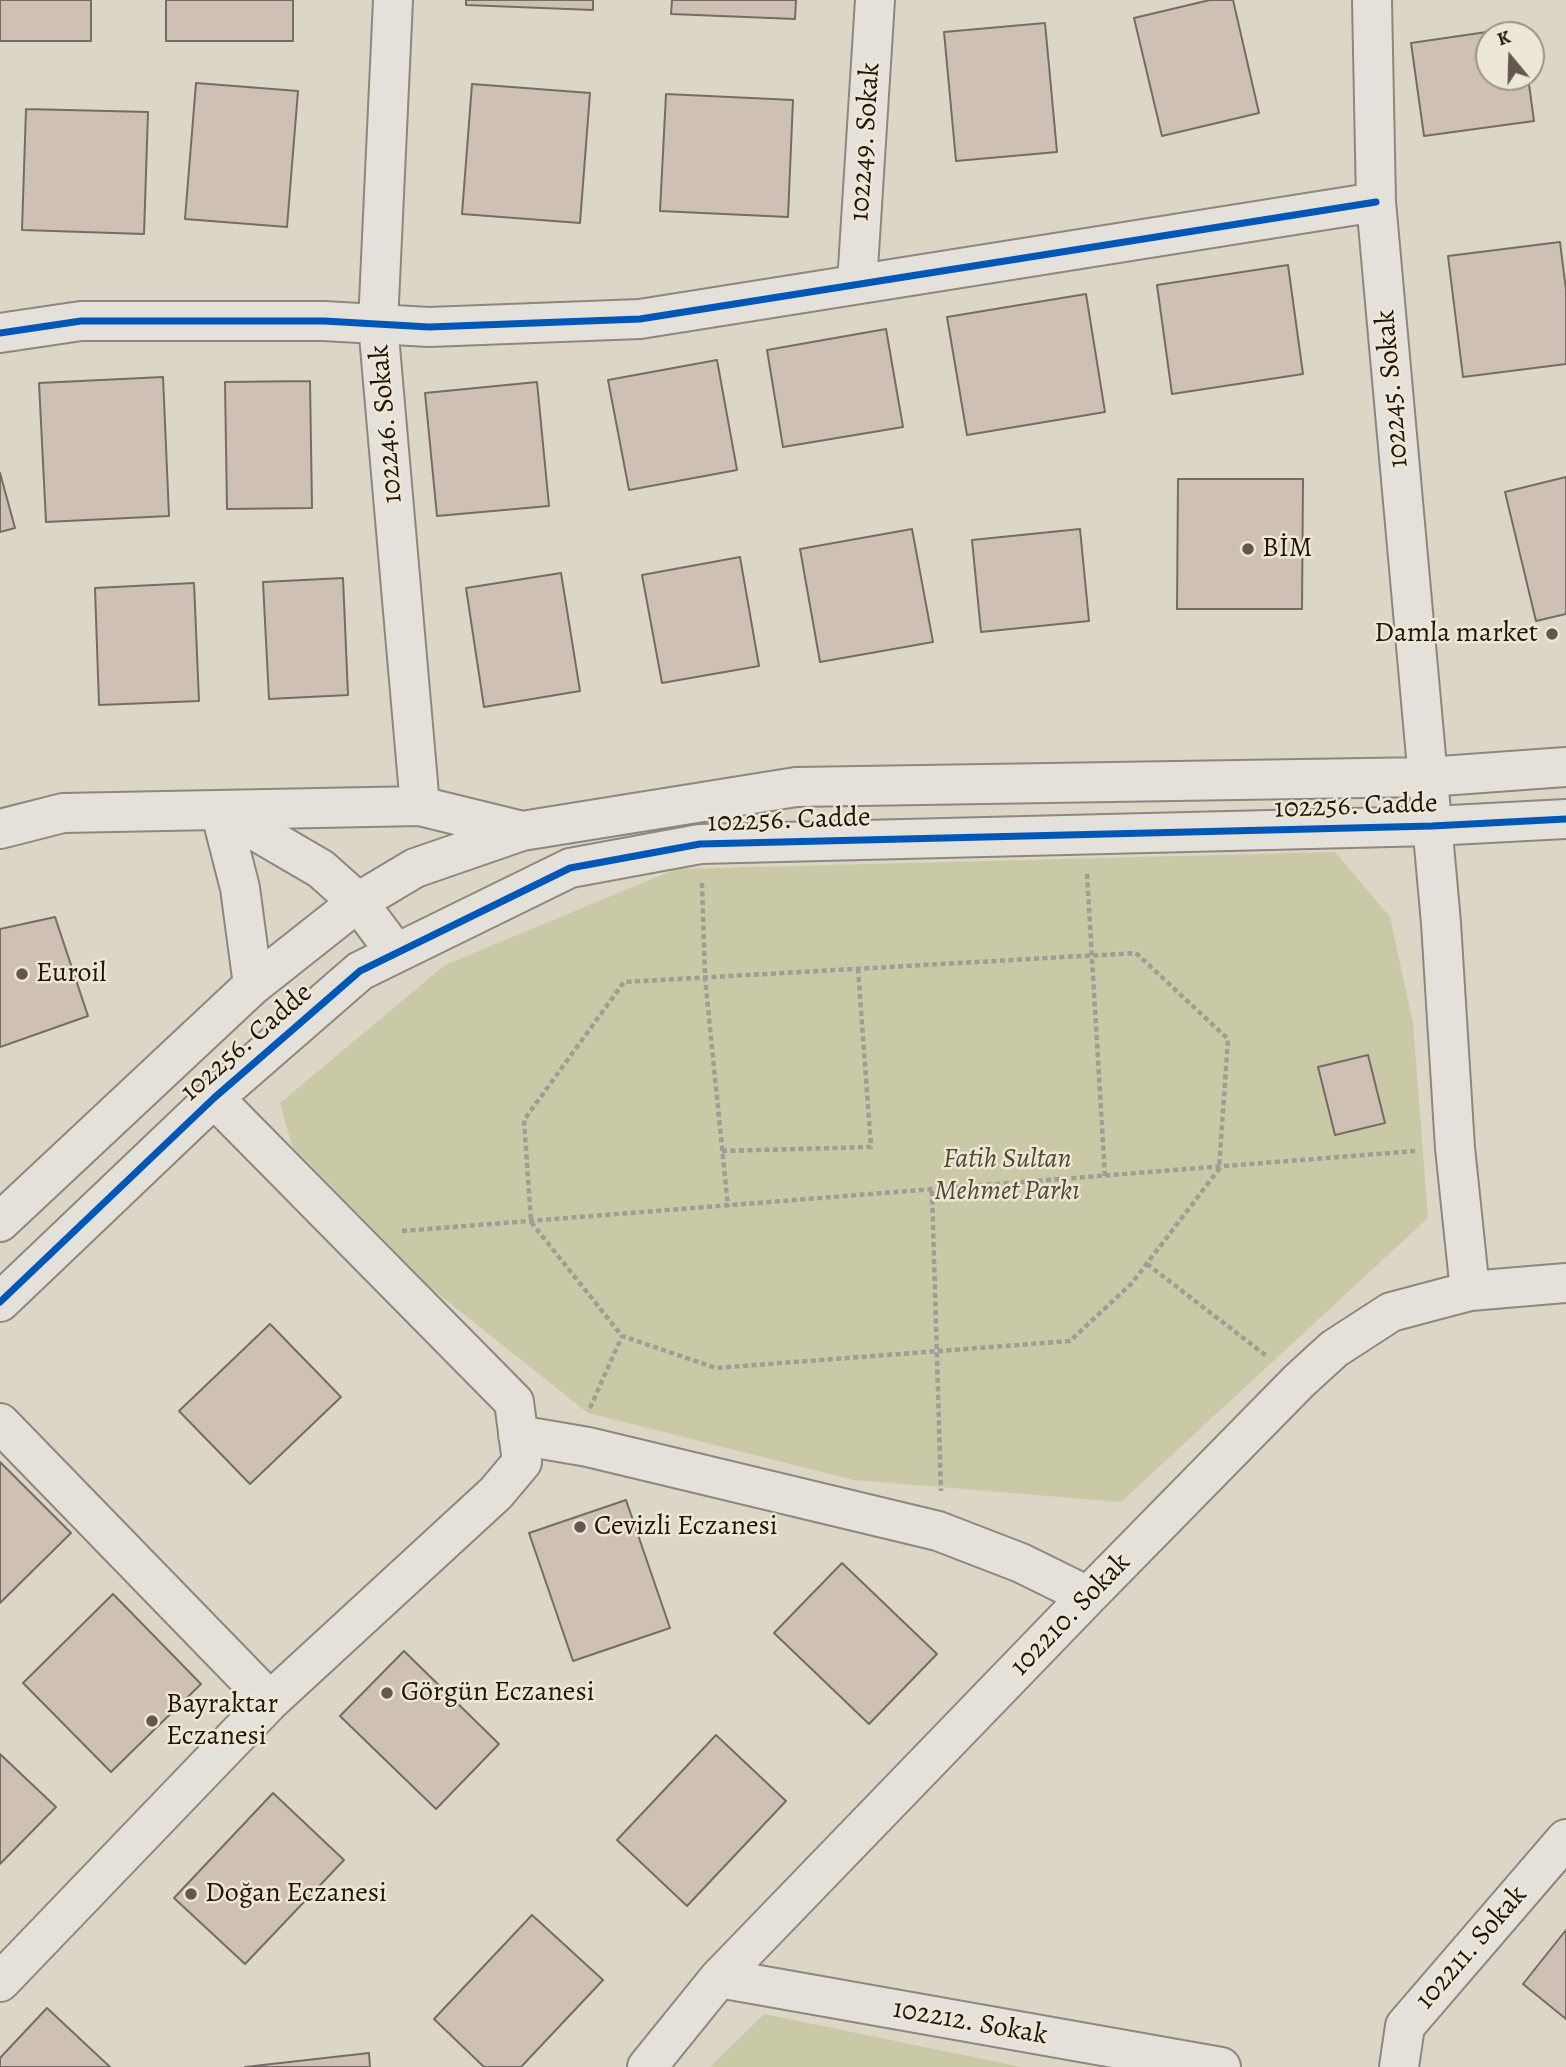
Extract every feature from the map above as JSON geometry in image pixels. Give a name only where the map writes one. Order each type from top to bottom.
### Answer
[{"type":"street","name":"102246. Sokak","points":[[393,0],[378,324],[420,806]]},
{"type":"street","name":"102249. Sokak","points":[[857,284],[875,0]]},
{"type":"street","name":"102245. Sokak","points":[[1372,0],[1376,202],[1441,923],[1455,1148],[1470,1291]]},
{"type":"street","points":[[0,333],[80,321],[324,321],[429,327],[640,319],[1376,202]]},
{"type":"street","name":"102256. Cadde","points":[[0,1222],[253,985],[358,902],[415,869],[522,831],[796,788],[1427,776],[1566,766]]},
{"type":"street","points":[[0,829],[63,813],[420,806],[522,831]]},
{"type":"street","points":[[220,810],[321,869],[358,902],[396,953]]},
{"type":"street","points":[[220,810],[240,888],[253,985]]},
{"type":"street","name":"102256. Cadde","points":[[0,1302],[215,1098],[360,971],[570,868],[701,844],[1432,826],[1566,819]]},
{"type":"street","points":[[0,1982],[270,1701],[496,1493],[522,1462],[514,1402],[215,1098]]},
{"type":"street","name":"102210. Sokak","points":[[647,2067],[719,1979],[1088,1596],[1299,1381],[1334,1349],[1391,1312],[1470,1291],[1566,1283]]},
{"type":"street","points":[[0,1423],[270,1701]]},
{"type":"street","points":[[518,1435],[588,1447],[938,1531],[1021,1563],[1088,1596]]},
{"type":"street","name":"102211. Sokak","points":[[1399,2067],[1405,2026],[1566,1839]]},
{"type":"street","name":"102212. Sokak","points":[[719,1979],[1221,2067]]},
{"type":"path","points":[[1083,835],[1093,956],[1105,1177]]},
{"type":"path","points":[[701,844],[705,978],[728,1207]]},
{"type":"path","points":[[1136,953],[1228,1039],[1219,1168],[1132,1283],[1070,1341],[716,1368],[622,1336],[531,1222],[524,1120],[624,982],[858,969],[1136,953]]},
{"type":"path","points":[[722,1151],[872,1147],[858,969]]},
{"type":"path","points":[[354,1241],[378,1233],[1455,1148]]},
{"type":"path","points":[[932,1191],[941,1486],[938,1531]]},
{"type":"path","points":[[1147,1264],[1299,1381]]},
{"type":"path","points":[[588,1447],[588,1413],[622,1336]]},
{"type":"green space","name":"Fatih Sultan Mehmet Parkı","points":[[1335,852],[1390,917],[1413,1023],[1428,1218],[1121,1502],[854,1480],[588,1413],[432,1289],[292,1146],[280,1103],[445,965],[676,869]]},
{"type":"green space","points":[[764,2014],[1022,2067],[710,2067]]},
{"type":"building","points":[[0,0],[91,0],[91,41],[0,41]]},
{"type":"building","points":[[166,0],[293,0],[293,41],[166,41]]},
{"type":"building","points":[[466,0],[593,0],[593,10],[466,5]]},
{"type":"building","points":[[672,0],[796,0],[795,19],[671,14]]},
{"type":"building","points":[[1210,0],[1233,0],[1259,113],[1162,136],[1134,18]]},
{"type":"building","points":[[1045,23],[1057,152],[956,161],[944,32]]},
{"type":"building","points":[[1475,34],[1475,91],[1530,91],[1534,121],[1424,136],[1411,43]]},
{"type":"building","points":[[196,83],[298,91],[287,227],[185,219]]},
{"type":"building","points":[[472,84],[590,93],[580,223],[462,214]]},
{"type":"building","points":[[666,94],[793,100],[788,217],[660,211]]},
{"type":"building","points":[[26,109],[148,112],[144,234],[22,230]]},
{"type":"building","points":[[1560,242],[1566,290],[1566,364],[1463,377],[1448,256]]},
{"type":"building","points":[[1288,265],[1303,374],[1172,394],[1157,285]]},
{"type":"building","points":[[1086,294],[1105,412],[967,435],[947,317]]},
{"type":"building","points":[[886,329],[903,427],[783,447],[767,350]]},
{"type":"building","points":[[717,360],[737,470],[629,490],[608,380]]},
{"type":"building","points":[[163,377],[169,516],[46,522],[39,383]]},
{"type":"building","points":[[310,381],[312,508],[227,509],[225,382]]},
{"type":"building","points":[[537,382],[549,506],[437,516],[425,393]]},
{"type":"building","points":[[0,473],[15,528],[0,532]]},
{"type":"building","points":[[1566,477],[1566,614],[1536,621],[1505,492]]},
{"type":"building","points":[[1178,479],[1303,479],[1302,609],[1177,609]]},
{"type":"building","points":[[912,529],[933,642],[820,662],[800,549]]},
{"type":"building","points":[[1080,529],[1089,621],[981,632],[972,540]]},
{"type":"building","points":[[740,557],[759,666],[662,683],[642,575]]},
{"type":"building","points":[[561,573],[580,691],[484,707],[466,588]]},
{"type":"building","points":[[343,578],[348,695],[269,699],[263,582]]},
{"type":"building","points":[[194,583],[199,701],[99,705],[95,588]]},
{"type":"building","points":[[55,917],[88,1016],[0,1047],[0,929]]},
{"type":"building","points":[[1368,1055],[1385,1123],[1335,1135],[1318,1067]]},
{"type":"building","points":[[270,1324],[341,1397],[250,1484],[179,1411]]},
{"type":"building","points":[[0,1462],[71,1533],[0,1603]]},
{"type":"building","points":[[626,1500],[670,1628],[573,1661],[529,1533]]},
{"type":"building","points":[[842,1563],[937,1654],[869,1724],[774,1633]]},
{"type":"building","points":[[113,1594],[201,1684],[111,1772],[23,1683]]},
{"type":"building","points":[[404,1651],[499,1744],[436,1809],[340,1716]]},
{"type":"building","points":[[716,1735],[786,1801],[687,1906],[617,1840]]},
{"type":"building","points":[[0,1754],[56,1807],[0,1864]]},
{"type":"building","points":[[273,1793],[344,1860],[245,1964],[174,1898]]},
{"type":"building","points":[[532,1915],[603,1980],[521,2067],[484,2067],[434,2019]]},
{"type":"building","points":[[1566,1930],[1566,2019],[1523,1984]]},
{"type":"building","points":[[47,2008],[110,2067],[0,2067],[0,2058]]},
{"type":"building","points":[[369,2053],[370,2067],[245,2067]]},
{"type":"cycle path","points":[[0,333],[81,321],[324,321],[429,327],[640,319],[1376,202]]},
{"type":"cycle path","points":[[0,1302],[214,1098],[360,971],[570,868],[700,844],[1432,826],[1566,819]]},
{"type":"place","name":"BİM","points":[[1248,549]]},
{"type":"place","name":"Damla market","points":[[1552,634]]},
{"type":"place","name":"Euroil","points":[[22,974]]},
{"type":"place","name":"Cevizli Eczanesi","points":[[580,1527]]},
{"type":"place","name":"Görgün Eczanesi","points":[[387,1693]]},
{"type":"place","name":"Bayraktar Eczanesi","points":[[152,1721]]},
{"type":"place","name":"Doğan Eczanesi","points":[[191,1894]]}]
